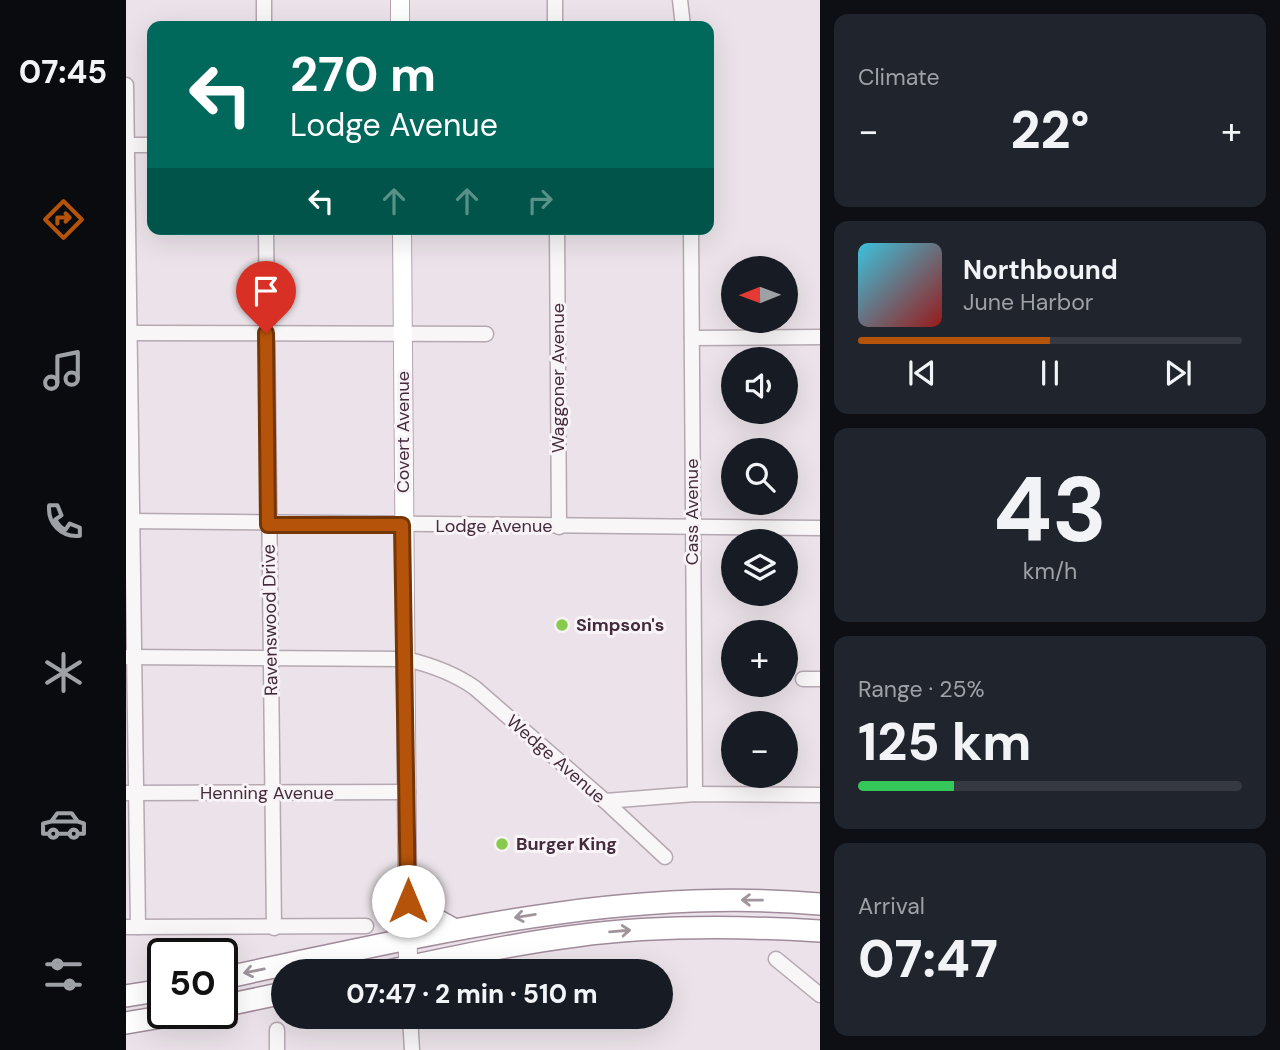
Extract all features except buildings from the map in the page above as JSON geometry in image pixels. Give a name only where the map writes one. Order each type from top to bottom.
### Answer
[{"type":"highway","points":[[408,888],[426,914],[453,929]]},
{"type":"highway","points":[[238,975],[453,929],[549,912],[633,903],[729,900],[820,904]]},
{"type":"highway","points":[[454,959],[542,941],[618,931],[709,927],[820,931]]},
{"type":"highway","points":[[126,996],[147,993]]},
{"type":"highway","points":[[238,1003],[271,996]]},
{"type":"highway","points":[[126,1023],[147,1019]]},
{"type":"main road","points":[[400,0],[400,21]]},
{"type":"main road","name":"Covert Avenue","points":[[402,235],[402,525],[408,792],[407,939],[403,959]]},
{"type":"street","points":[[264,0],[264,21]]},
{"type":"street","points":[[555,0],[555,21]]},
{"type":"street","points":[[680,0],[682,21]]},
{"type":"street","points":[[126,85],[132,927],[366,926]]},
{"type":"street","points":[[126,145],[147,145]]},
{"type":"street","name":"Ravenswood Drive","points":[[266,235],[274,928]]},
{"type":"street","name":"Waggoner Avenue","points":[[557,235],[559,527]]},
{"type":"street","name":"Cass Avenue","points":[[691,235],[691,528],[695,794]]},
{"type":"street","points":[[127,333],[486,334]]},
{"type":"street","points":[[692,338],[820,337]]},
{"type":"street","name":"Lodge Avenue","points":[[129,521],[268,525],[820,528]]},
{"type":"street","name":"Wedge Avenue","points":[[130,657],[406,659],[441,670],[475,688],[665,857]]},
{"type":"street","points":[[803,679],[820,679]]},
{"type":"street","name":"Henning Avenue","points":[[132,793],[408,792]]},
{"type":"street","points":[[605,801],[695,794],[820,795]]},
{"type":"street","points":[[776,959],[820,995]]},
{"type":"street","points":[[411,1029],[412,1050]]},
{"type":"street","points":[[277,1030],[277,1050]]},
{"type":"place","name":"Simpson's","points":[[562,625]]},
{"type":"place","name":"Burger King","points":[[502,844]]},
{"type":"route","points":[[266,333],[268,525],[402,525],[408,901]]}]
